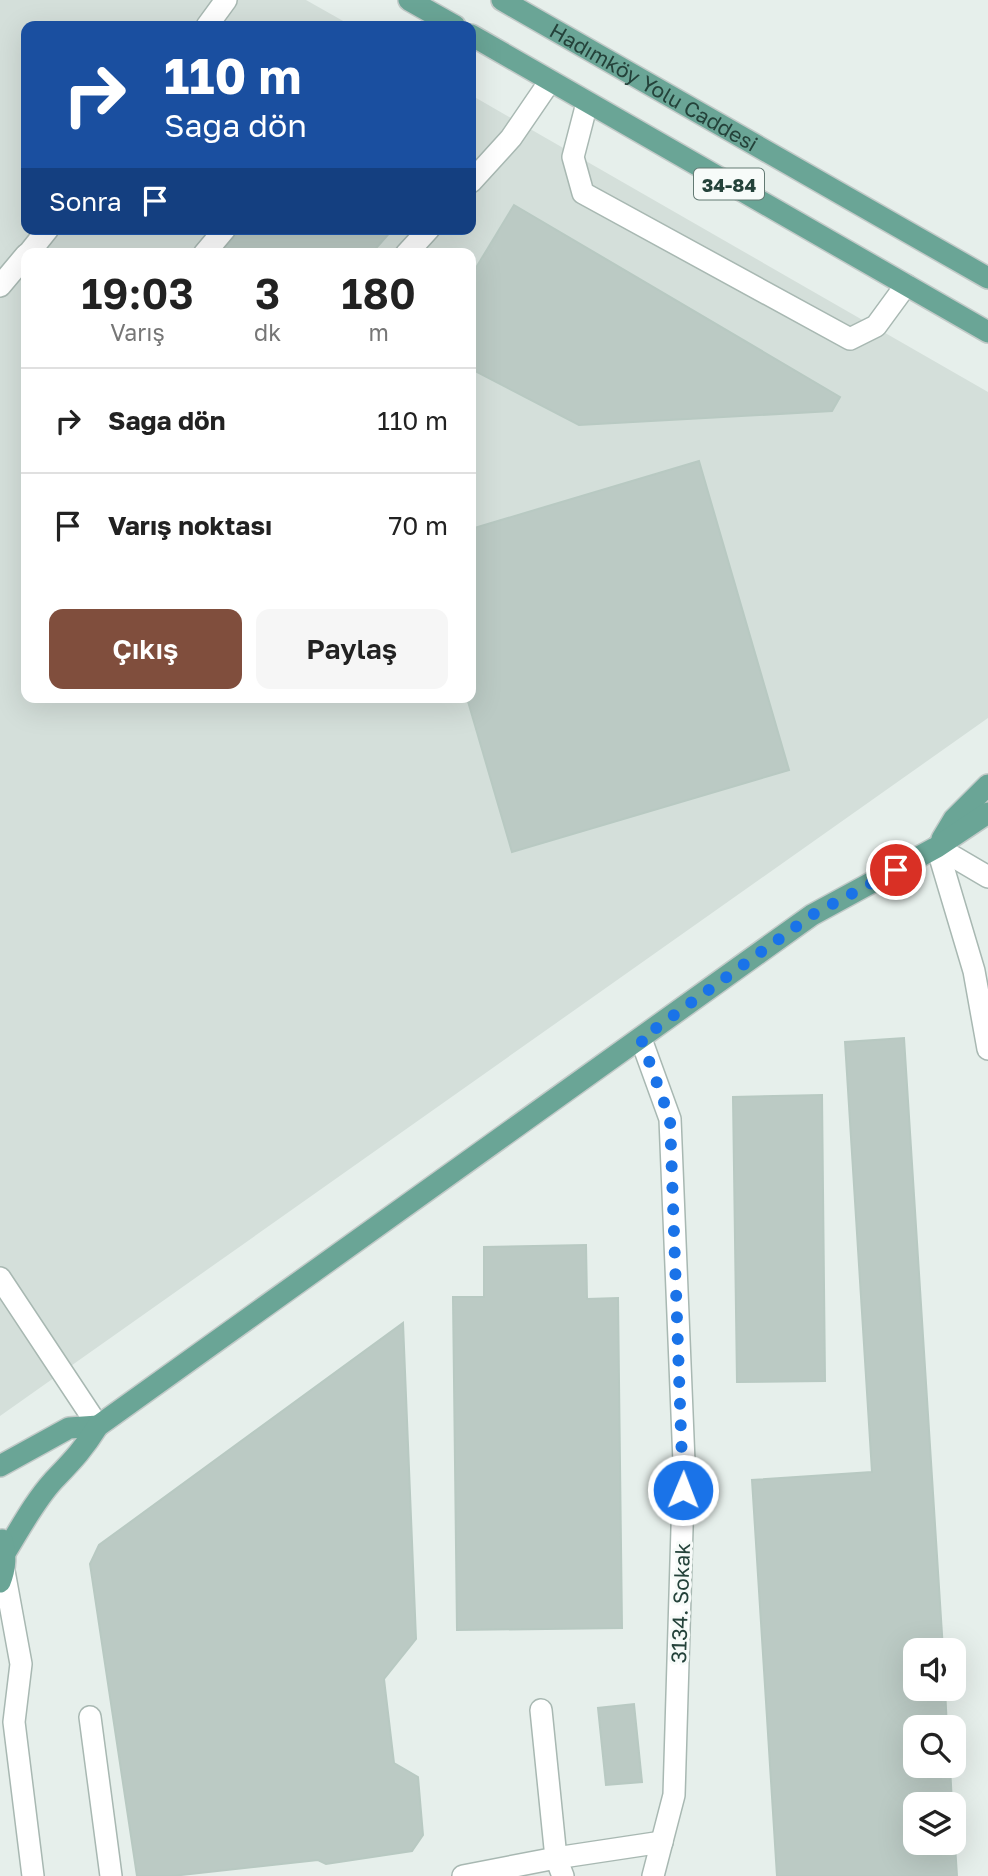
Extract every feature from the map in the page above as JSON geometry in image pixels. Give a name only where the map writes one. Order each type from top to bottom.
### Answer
[{"type":"main road","points":[[409,0],[446,21]]},
{"type":"main road","name":"Hadımköy Yolu Caddesi","points":[[502,0],[988,278]]},
{"type":"main road","name":"34-84","points":[[476,39],[988,332]]},
{"type":"main road","points":[[937,847],[954,819],[988,785]]},
{"type":"main road","points":[[2,1560],[39,1500],[52,1482],[83,1451],[98,1426],[812,915],[937,847],[988,813]]},
{"type":"main road","points":[[937,847],[988,830]]},
{"type":"main road","points":[[0,1466],[69,1428],[98,1426]]},
{"type":"street","points":[[211,21],[226,0]]},
{"type":"street","points":[[476,175],[511,138],[550,81]]},
{"type":"street","points":[[587,103],[573,157],[583,193],[850,339],[876,326],[906,285]]},
{"type":"street","points":[[0,286],[21,262]]},
{"type":"street","points":[[937,847],[988,877]]},
{"type":"street","points":[[937,847],[974,971],[988,1049]]},
{"type":"street","name":"3134. Sokak","points":[[641,1039],[670,1119],[684,1462],[674,1795],[653,1876]]},
{"type":"street","points":[[0,1278],[98,1426]]},
{"type":"street","points":[[2,1560],[21,1664],[7,1716],[33,1876]]},
{"type":"street","points":[[541,1710],[560,1867]]},
{"type":"street","points":[[90,1717],[111,1876]]},
{"type":"street","points":[[463,1876],[560,1867],[662,1842]]},
{"type":"shaded area","points":[[0,0],[306,0],[343,21],[21,21],[21,235],[476,235],[476,98],[988,392],[988,718],[0,1416]]},
{"type":"building","points":[[514,205],[840,397],[832,411],[579,425],[476,372],[476,268]]},
{"type":"building","points":[[236,235],[388,235],[376,248],[224,248]]},
{"type":"building","points":[[699,461],[789,770],[512,852],[468,703],[476,703],[476,528]]},
{"type":"building","points":[[904,1038],[942,1638],[903,1638],[903,1701],[946,1701],[946,1715],[903,1715],[903,1778],[951,1778],[951,1792],[903,1792],[903,1855],[956,1855],[957,1876],[777,1876],[752,1480],[872,1472],[845,1042]]},
{"type":"building","points":[[822,1095],[825,1381],[737,1382],[733,1097]]},
{"type":"building","points":[[586,1245],[587,1299],[618,1298],[622,1628],[457,1630],[453,1297],[484,1297],[484,1247]]},
{"type":"building","points":[[403,1323],[416,1639],[384,1679],[394,1763],[418,1777],[423,1835],[412,1851],[326,1864],[318,1860],[172,1876],[137,1876],[90,1564],[99,1545]]},
{"type":"building","points":[[634,1704],[642,1782],[606,1785],[598,1708]]},
{"type":"route","points":[[683,1490],[670,1119],[641,1039],[812,915],[896,870]]}]
